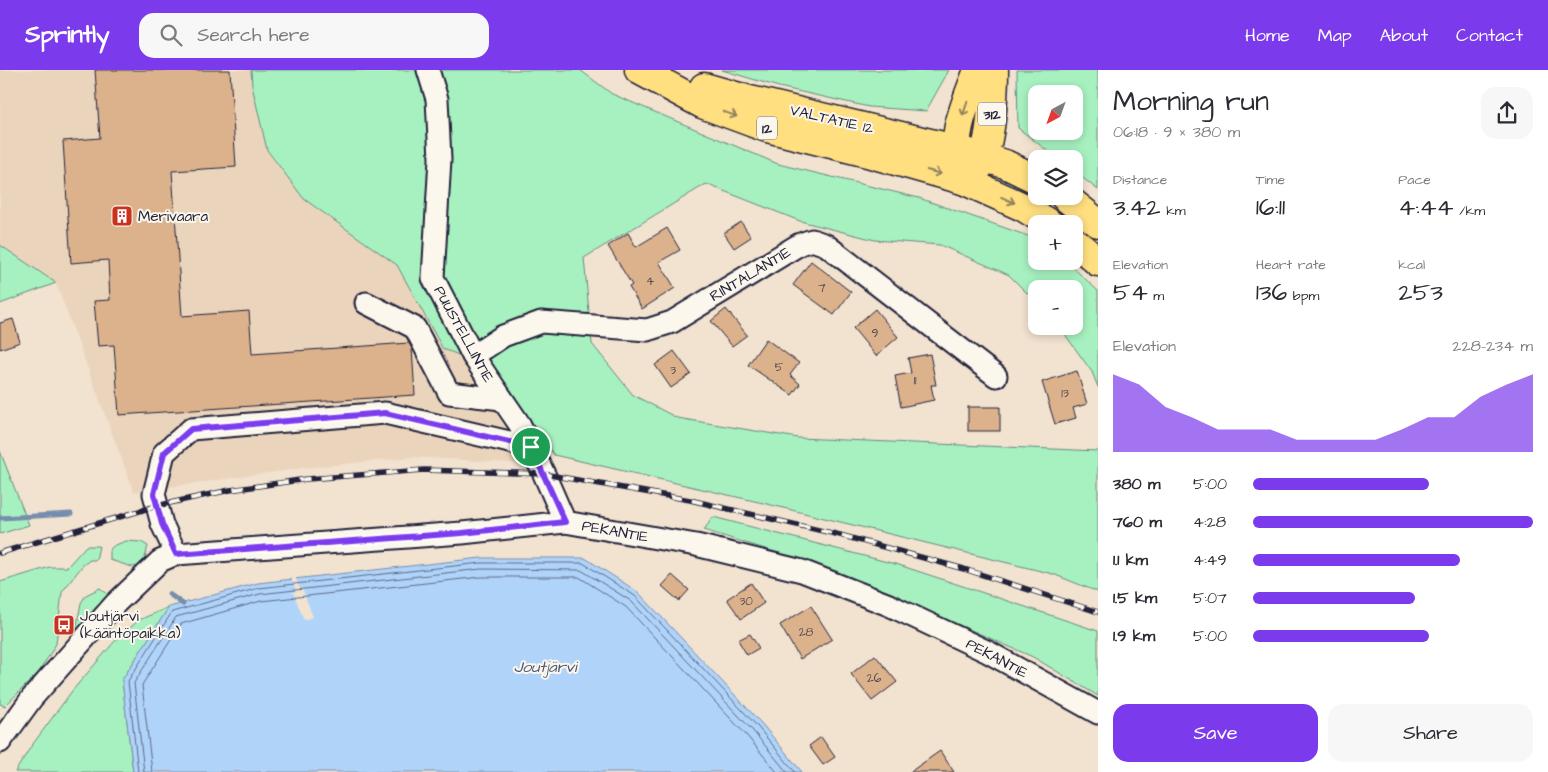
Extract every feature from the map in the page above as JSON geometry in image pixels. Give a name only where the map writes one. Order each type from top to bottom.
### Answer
[{"type":"main road","name":"VALTATIE 12","points":[[639,70],[702,104],[767,128],[871,154],[963,180],[1023,207],[1036,215]]},
{"type":"main road","name":"VALTATIE 12","points":[[652,70],[746,99],[956,149],[1005,164],[1028,175]]},
{"type":"main road","name":"312","points":[[963,180],[957,164],[956,149],[964,110],[978,70]]},
{"type":"main road","name":"312","points":[[984,158],[993,104],[994,70]]},
{"type":"main road","points":[[963,180],[976,171],[984,158]]},
{"type":"main road","points":[[1075,205],[1098,223]]},
{"type":"main road","points":[[1083,249],[1098,262]]},
{"type":"street","name":"PUUSTELLINTIE","points":[[428,70],[437,99],[440,159],[433,278],[473,356],[520,425],[565,522]]},
{"type":"street","name":"RINTALANTIE","points":[[473,356],[503,336],[541,322],[647,330],[672,322],[800,244],[812,240],[826,245],[996,376]]},
{"type":"street","points":[[366,303],[415,328],[449,393],[502,399]]},
{"type":"street","points":[[176,554],[162,524],[154,494],[164,453],[191,429],[385,413],[531,447]]},
{"type":"street","name":"PEKANTIE","points":[[0,742],[32,698],[116,603],[160,561],[176,554],[462,533],[565,522],[696,545],[802,571],[889,605],[988,652],[1098,713]]},
{"type":"shaded area","points":[[0,70],[251,70],[252,86],[267,151],[304,199],[397,265],[443,349],[467,358],[513,426],[529,464],[414,457],[303,468],[134,492],[56,283],[0,245]]},
{"type":"green space","points":[[251,70],[422,70],[430,99],[433,159],[426,277],[467,358],[443,349],[397,265],[304,199],[267,150],[252,86]]},
{"type":"green space","points":[[435,70],[580,70],[612,94],[778,164],[919,198],[1028,236],[1028,270],[1076,270],[1098,291],[1098,387],[1092,372],[1065,335],[1083,335],[1083,280],[1028,280],[1028,294],[1009,275],[940,245],[875,240],[800,221],[706,184],[584,258],[592,344],[633,395],[677,418],[798,438],[1098,451],[1098,592],[1053,574],[763,503],[554,455],[476,346],[442,276]]},
{"type":"green space","points":[[722,70],[949,70],[926,111],[869,107],[779,87]]},
{"type":"green space","points":[[1017,70],[1098,70],[1098,190],[1083,178],[1083,150],[1046,150],[1033,140],[1083,140],[1083,85],[1028,85],[1028,136],[1018,128]]},
{"type":"green space","points":[[0,245],[56,283],[0,304]]},
{"type":"green space","points":[[0,451],[29,525],[0,534]]},
{"type":"green space","points":[[713,517],[899,565],[1098,631],[1098,696],[1033,657],[836,571],[704,530]]},
{"type":"green space","points":[[126,541],[141,542],[148,546],[144,561],[140,566],[132,567],[110,560],[110,549]]},
{"type":"green space","points":[[86,546],[99,546],[96,560],[90,560],[83,565],[62,592],[56,644],[39,672],[5,706],[0,704],[0,582],[50,567],[67,567]]},
{"type":"green space","points":[[100,588],[109,595],[75,635],[81,603],[86,595]]},
{"type":"green space","points":[[169,607],[122,680],[133,772],[15,772],[30,748],[72,691],[115,641],[139,620]]},
{"type":"water","name":"Joutjärvi","points":[[481,558],[585,558],[638,592],[761,723],[802,772],[133,772],[122,680],[169,607],[258,583]]},
{"type":"pier","points":[[295,576],[300,589],[302,588],[313,617],[304,620],[293,592],[296,591],[291,577]]},
{"type":"building","name":"Merivaara","points":[[95,70],[230,70],[236,167],[172,171],[182,316],[249,311],[252,354],[409,343],[412,349],[415,395],[119,415],[114,345],[98,346],[94,301],[110,300],[108,260],[71,263],[63,141],[100,138]]},
{"type":"building","points":[[741,222],[751,237],[734,248],[724,233]]},
{"type":"building","points":[[667,228],[680,250],[659,262],[675,288],[642,309],[629,287],[632,285],[608,246],[628,233],[636,247]]},
{"type":"building","points":[[811,261],[851,292],[834,315],[793,285]]},
{"type":"building","points":[[726,309],[747,335],[732,346],[711,321]]},
{"type":"building","points":[[875,309],[898,337],[876,356],[853,328]]},
{"type":"building","points":[[13,319],[20,342],[0,349],[0,323]]},
{"type":"building","points":[[766,339],[799,363],[790,375],[800,384],[792,395],[748,365]]},
{"type":"building","points":[[674,351],[691,374],[671,388],[655,365]]},
{"type":"building","points":[[930,354],[936,385],[931,385],[934,400],[901,407],[895,376],[911,373],[908,358]]},
{"type":"building","points":[[1077,371],[1087,404],[1073,408],[1076,418],[1055,424],[1042,382]]},
{"type":"building","points":[[968,407],[1000,407],[1000,431],[968,431]]},
{"type":"building","points":[[672,575],[689,590],[679,601],[662,586]]},
{"type":"building","points":[[751,583],[764,603],[741,619],[727,599]]},
{"type":"building","points":[[811,606],[832,639],[800,659],[780,625]]},
{"type":"building","points":[[750,634],[759,648],[747,655],[738,640]]},
{"type":"building","points":[[875,655],[897,682],[872,701],[851,674]]},
{"type":"building","points":[[821,737],[835,757],[823,765],[809,746]]},
{"type":"building","points":[[940,751],[954,772],[910,772]]},
{"type":"waterway","points":[[0,518],[71,514]]},
{"type":"waterway","points":[[169,594],[183,604]]},
{"type":"railway","points":[[0,553],[156,506],[230,490],[307,479],[424,470],[544,474],[690,500],[840,535],[964,569],[1098,612]]},
{"type":"place","name":"Merivaara","points":[[122,216]]},
{"type":"place","name":"Joutjärvi (kääntöpaikka)","points":[[64,625]]},
{"type":"route","points":[[385,413],[531,447],[565,522],[462,533],[176,554],[162,524],[154,494],[164,453],[191,429],[385,413]]}]
